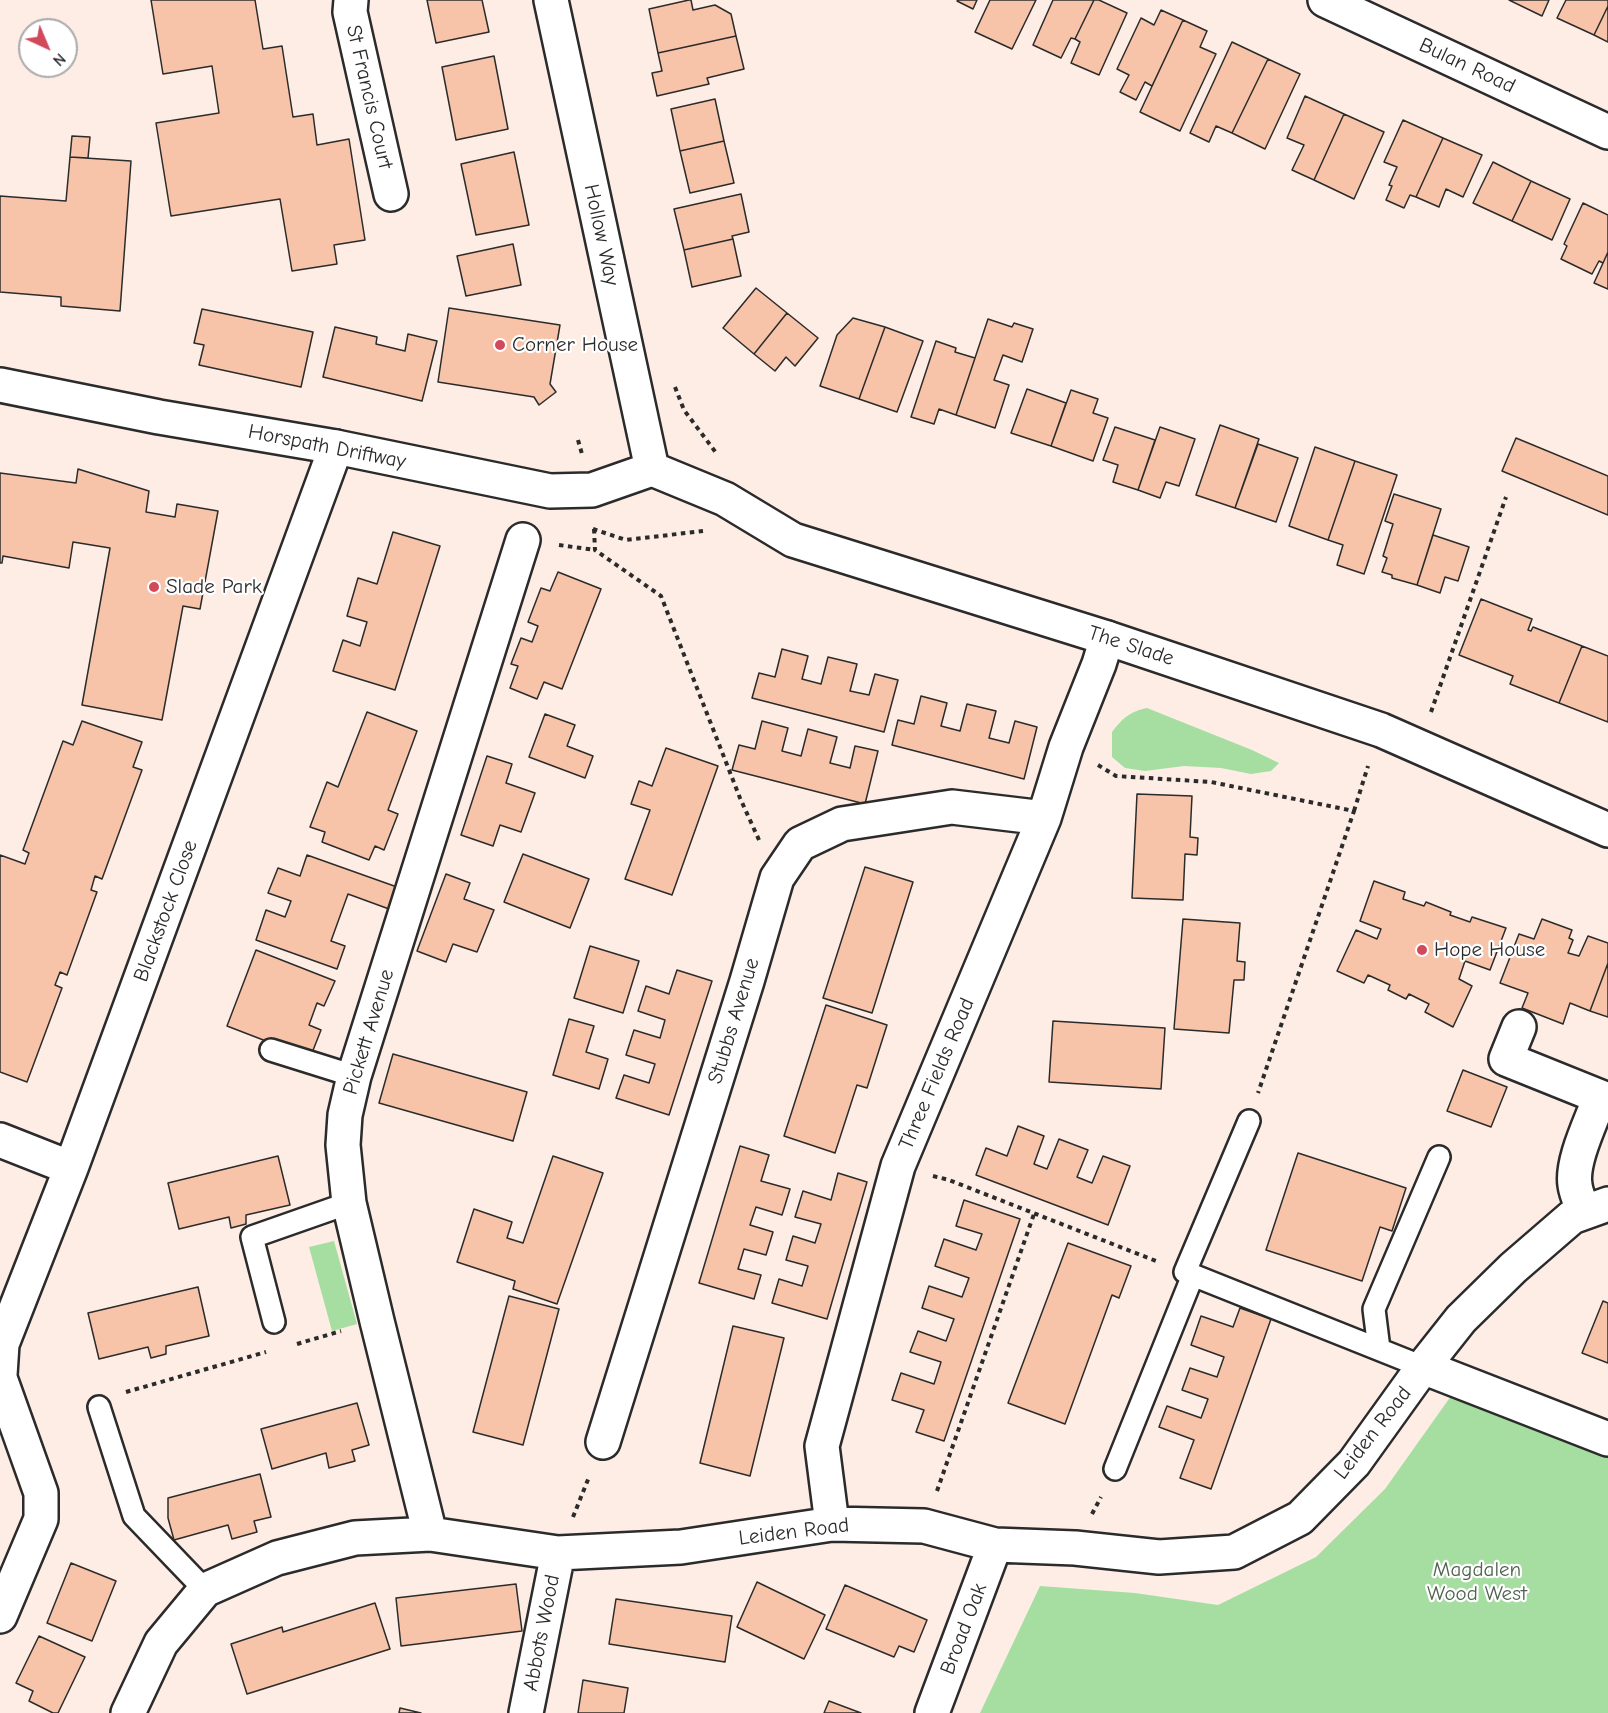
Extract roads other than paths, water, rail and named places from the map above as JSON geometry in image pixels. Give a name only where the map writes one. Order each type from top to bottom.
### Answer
[{"type":"street","name":"St Francis Court","points":[[351,0],[350,12],[391,194]]},
{"type":"street","name":"Hollow Way","points":[[551,0],[652,469]]},
{"type":"street","name":"Bulan Road","points":[[1325,0],[1608,132]]},
{"type":"street","name":"Horspath Driftway","points":[[0,386],[159,417],[336,447],[550,491],[592,490],[652,469]]},
{"type":"street","name":"Blackstock Close","points":[[0,1616],[41,1520],[41,1493],[0,1376],[2,1344],[71,1168],[336,447]]},
{"type":"street","name":"The Slade","points":[[652,469],[725,499],[793,540],[1107,638],[1381,730],[1608,830]]},
{"type":"street","name":"Pickett Avenue","points":[[430,1534],[349,1203],[342,1145],[345,1114],[354,1076],[523,540]]},
{"type":"street","name":"Three Fields Road","points":[[832,1524],[822,1446],[898,1166],[1044,818],[1066,747],[1107,638]]},
{"type":"street","name":"Stubbs Avenue","points":[[603,1443],[777,878],[800,844],[842,824],[952,807],[1044,818]]},
{"type":"street","points":[[1519,1027],[1506,1059],[1604,1099],[1578,1156],[1575,1171],[1575,1185],[1596,1208]]},
{"type":"street","points":[[0,1140],[71,1168]]},
{"type":"street","name":"Leiden Road","points":[[128,1713],[160,1643],[205,1590],[277,1558],[355,1538],[430,1534],[558,1553],[681,1547],[832,1524],[924,1526],[995,1545],[1075,1548],[1159,1557],[1234,1552],[1300,1518],[1354,1464],[1423,1367],[1461,1319],[1513,1268],[1572,1217],[1596,1208]]},
{"type":"street","points":[[1423,1367],[1608,1439]]},
{"type":"street","name":"Broad Oak","points":[[932,1713],[995,1545]]},
{"type":"street","name":"Abbots Wood","points":[[526,1713],[558,1553]]},
{"type":"lane","points":[[271,1050],[354,1076]]},
{"type":"lane","points":[[1116,1469],[1249,1121]]},
{"type":"lane","points":[[1379,1349],[1374,1309],[1439,1157]]},
{"type":"lane","points":[[274,1322],[252,1237],[349,1203]]},
{"type":"lane","points":[[1189,1273],[1423,1367]]},
{"type":"lane","points":[[99,1407],[134,1516],[205,1590]]},
{"type":"place","name":"Corner House","points":[[500,345]]},
{"type":"place","name":"Slade Park","points":[[154,587]]},
{"type":"place","name":"Hope House","points":[[1422,950]]},
{"type":"park label","name":"Magdalen Wood West","points":[[1477,1582]]}]
